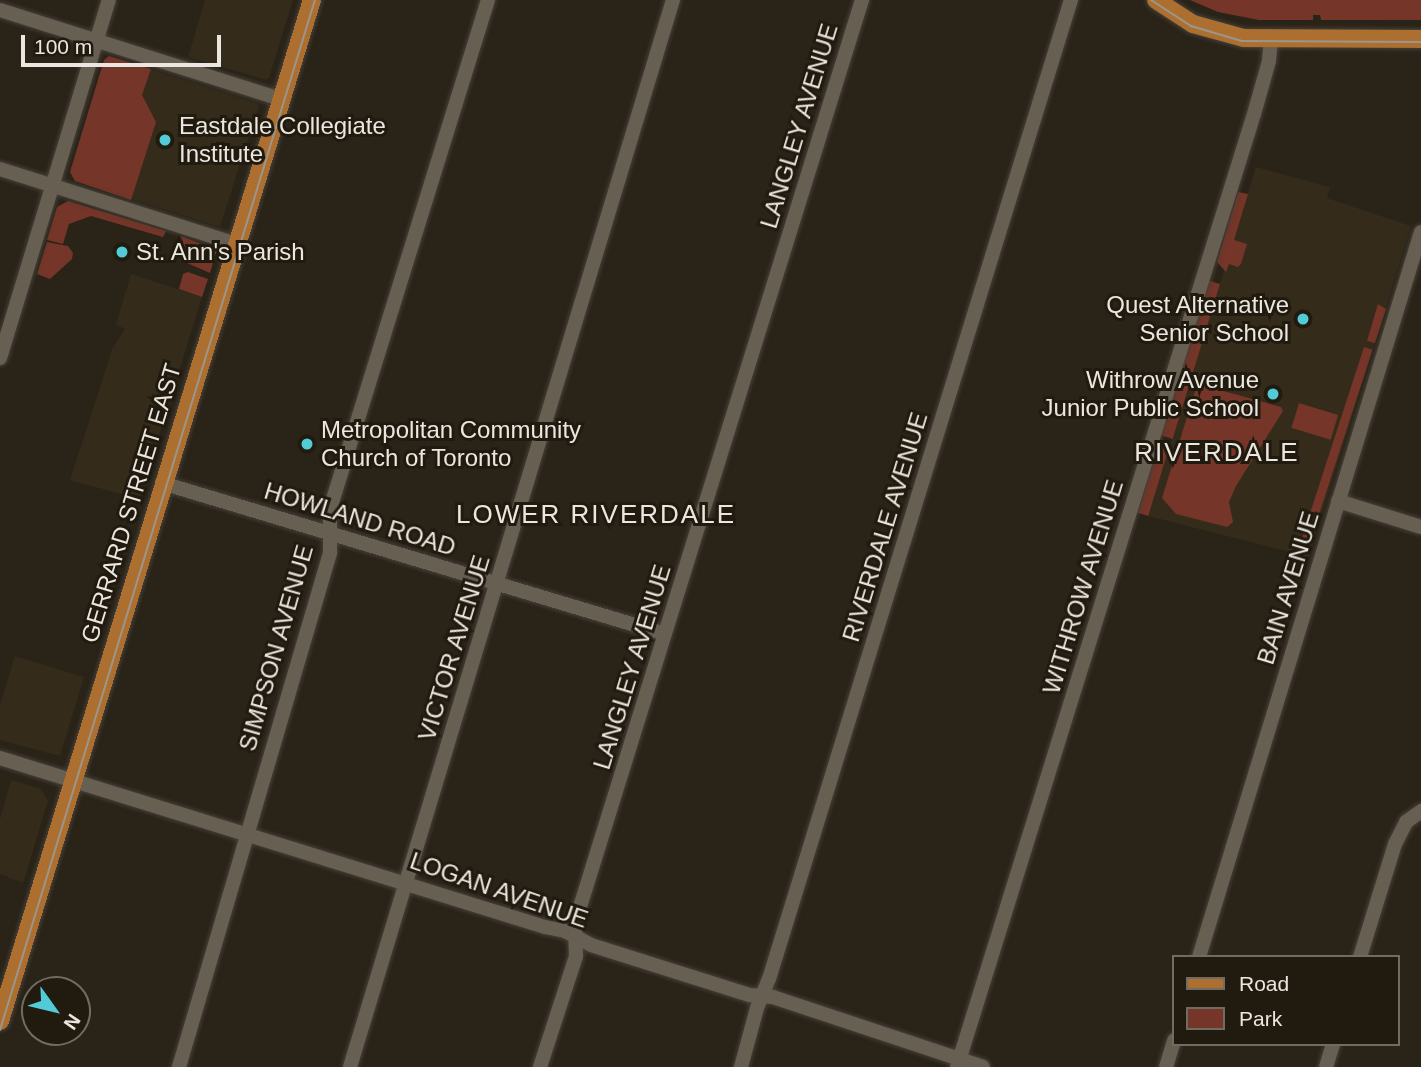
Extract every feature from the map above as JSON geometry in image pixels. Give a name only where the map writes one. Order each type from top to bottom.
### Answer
[{"type":"main road","name":"GERRARD STREET EAST","points":[[0,1021],[162,483],[312,0]]},
{"type":"main road","points":[[1156,0],[1177,15],[1209,30],[1244,38],[1421,39]]},
{"type":"street","points":[[0,358],[109,0]]},
{"type":"street","name":"SIMPSON AVENUE","points":[[179,1067],[330,553],[330,509],[488,0]]},
{"type":"street","name":"VICTOR AVENUE","points":[[350,1067],[673,0]]},
{"type":"street","name":"LANGLEY AVENUE","points":[[540,1067],[576,956],[575,923],[862,0]]},
{"type":"street","name":"RIVERDALE AVENUE","points":[[741,1067],[1071,0]]},
{"type":"street","points":[[0,10],[281,99]]},
{"type":"street","name":"WITHROW AVENUE","points":[[958,1063],[1254,114],[1269,61],[1271,39]]},
{"type":"street","points":[[0,169],[237,244]]},
{"type":"street","name":"BAIN AVENUE","points":[[1200,955],[1421,232]]},
{"type":"street","name":"HOWLAND ROAD","points":[[162,483],[665,634]]},
{"type":"street","points":[[1338,501],[1421,527]]},
{"type":"street","name":"LOGAN AVENUE","points":[[0,758],[407,882],[545,927],[565,930],[576,937],[750,995],[763,995],[958,1063],[983,1067]]},
{"type":"street","points":[[1361,955],[1395,844],[1406,822],[1421,811]]},
{"type":"street","points":[[1166,1067],[1172,1046]]},
{"type":"street","points":[[1326,1067],[1332,1046]]},
{"type":"shaded area","points":[[205,0],[293,0],[269,78],[266,80],[188,57]]},
{"type":"shaded area","name":"Eastdale Collegiate Institute","points":[[109,56],[259,104],[220,227],[75,181],[70,172],[104,60]]},
{"type":"shaded area","name":"Withrow Avenue Junior Public School","points":[[1256,167],[1330,187],[1327,198],[1411,226],[1309,557],[1148,516]]},
{"type":"shaded area","points":[[131,274],[202,297],[139,499],[70,480],[113,347],[125,329],[116,325]]},
{"type":"shaded area","points":[[15,656],[84,677],[60,756],[0,740],[0,705]]},
{"type":"shaded area","points":[[11,780],[41,789],[48,801],[23,883],[0,874],[0,819]]},
{"type":"green space","points":[[1190,0],[1421,0],[1421,20],[1321,20],[1320,15],[1313,15],[1313,20],[1259,20],[1218,12]]},
{"type":"green space","points":[[109,56],[151,69],[142,95],[156,122],[131,200],[75,181],[70,172],[104,60]]},
{"type":"green space","points":[[1238,192],[1248,194],[1234,240],[1247,244],[1241,264],[1238,267],[1229,264],[1226,272],[1217,262]]},
{"type":"green space","points":[[68,201],[166,231],[163,237],[91,216],[69,224],[63,244],[47,240],[57,207]]},
{"type":"green space","points":[[181,236],[217,250],[210,273],[187,263]]},
{"type":"green space","points":[[47,242],[68,246],[73,253],[72,259],[50,279],[37,274]]},
{"type":"green space","points":[[188,272],[208,279],[202,297],[179,289],[183,274]]},
{"type":"green space","points":[[1208,280],[1220,284],[1173,439],[1160,435]]},
{"type":"green space","points":[[1378,304],[1386,309],[1375,343],[1367,341]]},
{"type":"green space","points":[[1364,347],[1373,350],[1306,556],[1297,553]]},
{"type":"green space","points":[[1202,385],[1281,407],[1283,411],[1236,486],[1229,502],[1233,522],[1227,527],[1176,514],[1162,498],[1196,388]]},
{"type":"green space","points":[[1299,403],[1338,415],[1331,440],[1291,428]]},
{"type":"green space","points":[[1158,445],[1169,448],[1148,516],[1138,513]]},
{"type":"tram line","points":[[0,1030],[315,0]]},
{"type":"tram line","points":[[1151,0],[1191,26],[1242,41],[1421,42]]},
{"type":"place","name":"Eastdale Collegiate Institute","points":[[165,140]]},
{"type":"place","name":"St. Ann's Parish","points":[[122,252]]},
{"type":"place","name":"Quest Alternative Senior School","points":[[1303,319]]},
{"type":"place","name":"Withrow Avenue Junior Public School","points":[[1273,394]]},
{"type":"place","name":"Metropolitan Community Church of Toronto","points":[[307,444]]},
{"type":"district","name":"RIVERDALE","points":[[1217,453]]},
{"type":"district","name":"LOWER RIVERDALE","points":[[596,515]]}]
